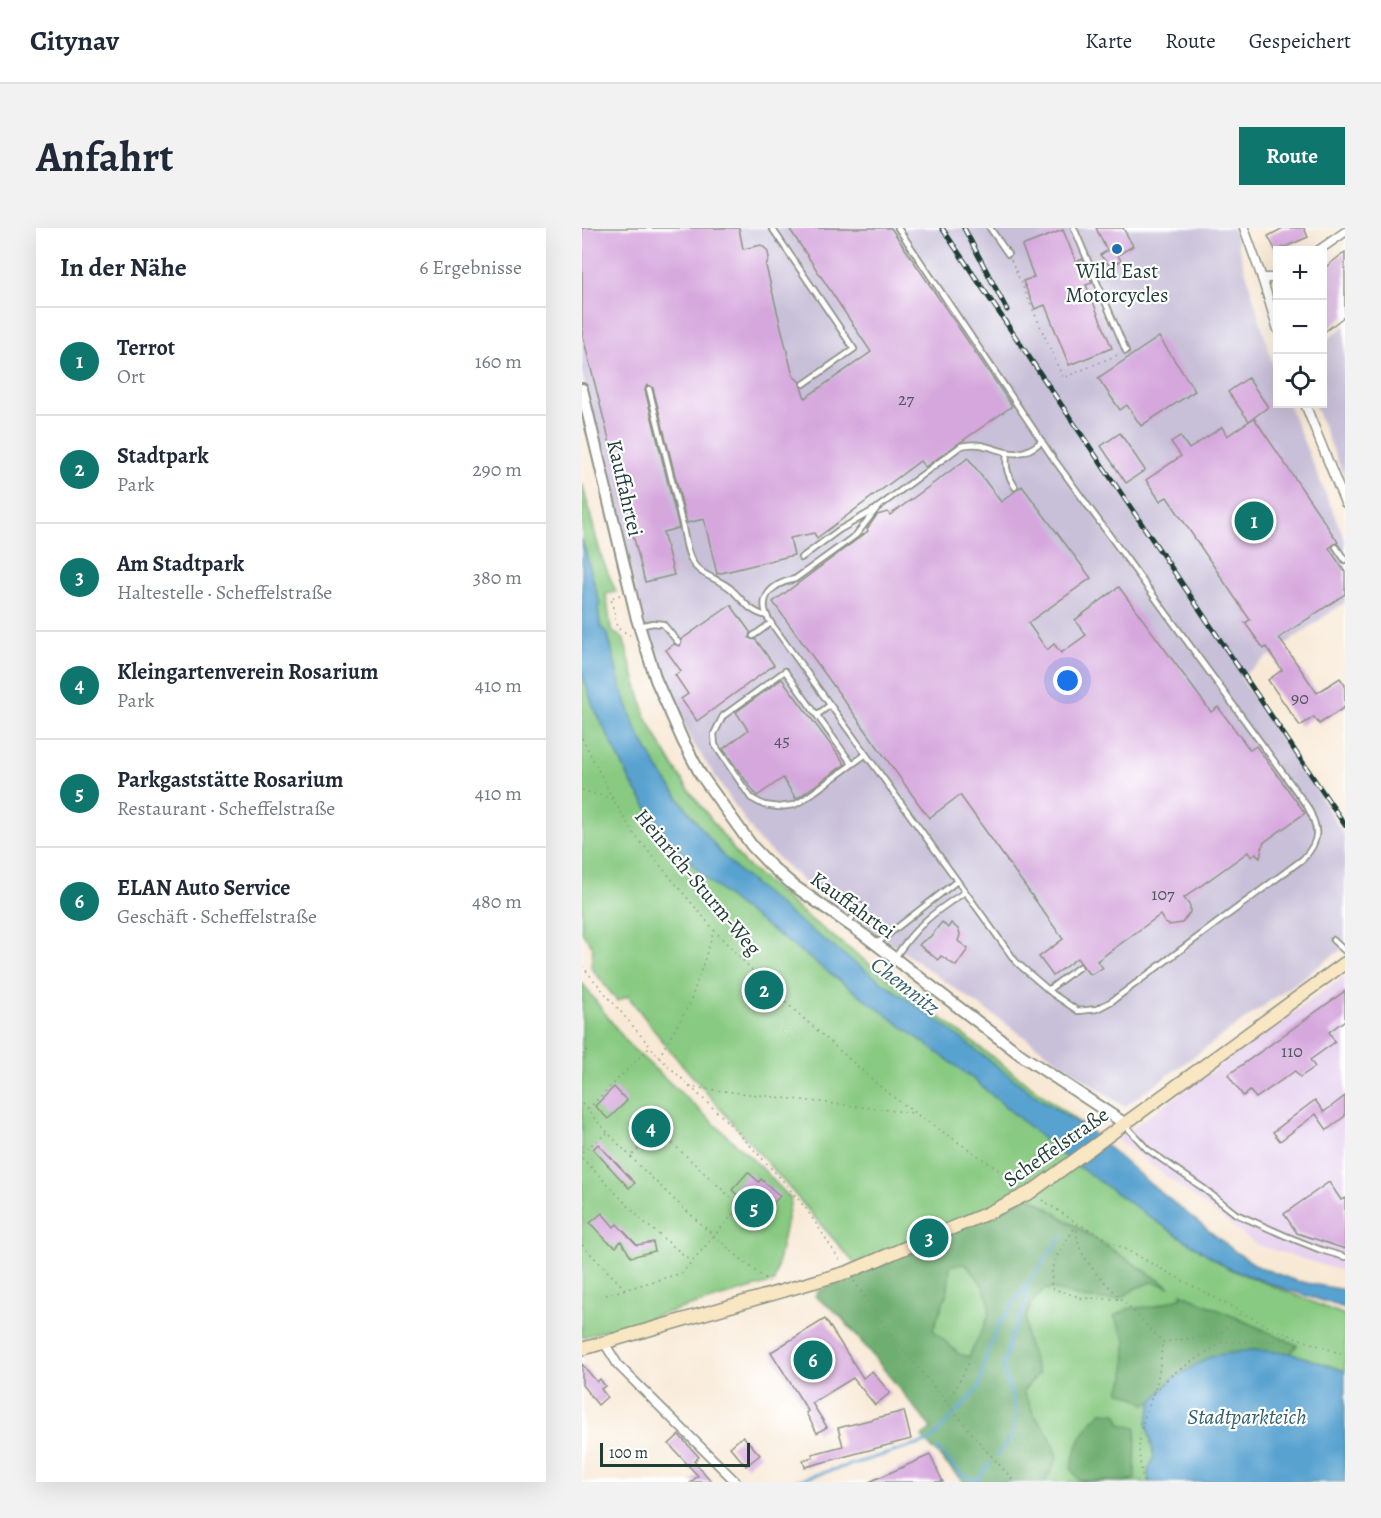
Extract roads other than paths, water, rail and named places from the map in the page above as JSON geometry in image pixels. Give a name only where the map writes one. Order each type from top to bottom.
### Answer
[{"type":"main road","name":"Scheffelstraße","points":[[582,1350],[779,1290],[848,1272],[988,1213],[1031,1192],[1345,963]]},
{"type":"street","points":[[1244,228],[1273,314]]},
{"type":"street","points":[[1325,246],[1345,232]]},
{"type":"street","points":[[1262,278],[1273,278]]},
{"type":"street","name":"Kauffahrtei","points":[[582,389],[639,626],[656,680],[701,775],[752,846],[793,885],[848,923],[1021,1055],[1124,1123]]},
{"type":"street","points":[[1307,408],[1345,503]]},
{"type":"street","points":[[605,1344],[618,1365],[736,1482]]},
{"type":"lane","points":[[772,228],[854,349],[804,384]]},
{"type":"lane","points":[[877,508],[856,535],[795,579],[777,586],[765,599],[766,616],[1016,962],[1048,990],[1078,1011],[1097,1009],[1112,1001],[1289,870],[1310,851],[1315,843],[1317,831],[1314,818],[1307,806],[1042,441],[898,228]]},
{"type":"lane","points":[[990,228],[1008,254]]},
{"type":"lane","points":[[1074,228],[1126,351]]},
{"type":"lane","points":[[649,389],[684,528],[688,553],[693,565],[729,588],[748,608],[766,616]]},
{"type":"lane","points":[[801,558],[839,530],[877,508],[961,446],[972,443],[1007,453],[1021,454],[1042,441]]},
{"type":"lane","points":[[1007,453],[1005,466],[1008,476],[1016,487]]},
{"type":"lane","points":[[1336,547],[1345,560]]},
{"type":"lane","points":[[639,626],[652,623],[663,624],[678,642]]},
{"type":"lane","points":[[753,636],[771,623]]},
{"type":"lane","points":[[852,764],[785,671],[723,716],[714,734],[715,745],[751,798],[764,805],[779,807],[794,805],[865,755]]},
{"type":"lane","points":[[817,715],[830,705]]},
{"type":"lane","points":[[876,944],[957,881]]},
{"type":"lane","points":[[894,959],[910,935],[936,911],[965,892]]},
{"type":"lane","points":[[848,923],[861,906]]},
{"type":"lane","points":[[1333,940],[1345,951]]},
{"type":"lane","points":[[1048,990],[1079,967]]},
{"type":"lane","name":"Kauffahrtei","points":[[1124,1123],[1147,1149],[1236,1214],[1286,1236],[1345,1257]]},
{"type":"water","points":[[582,539],[600,604],[598,609],[601,627],[608,634],[620,684],[635,727],[657,767],[723,856],[786,911],[844,955],[941,1023],[1037,1097],[1090,1131],[1149,1183],[1237,1253],[1259,1267],[1296,1281],[1345,1290],[1345,1308],[1228,1268],[1154,1220],[1062,1155],[972,1078],[736,904],[708,880],[667,837],[633,786],[593,706],[582,673]]},
{"type":"water","name":"Stadtparkteich","points":[[1251,1350],[1291,1353],[1345,1371],[1345,1482],[1149,1482],[1148,1472],[1154,1457],[1147,1421],[1153,1401],[1172,1379],[1211,1356]]},
{"type":"waterway","points":[[792,1482],[930,1441],[979,1388],[987,1353],[999,1324],[1062,1236]]},
{"type":"waterway","points":[[997,1455],[1013,1432],[1016,1412],[1003,1368],[1010,1338],[1026,1300],[1026,1284]]},
{"type":"waterway","points":[[937,1448],[961,1475],[975,1481],[990,1463]]},
{"type":"railway","points":[[942,228],[1345,825]]},
{"type":"railway","points":[[964,228],[1007,310]]},
{"type":"place","name":"Wild East Motorcycles","points":[[1117,249]]},
{"type":"place","name":"Terrot","points":[[1254,521]]},
{"type":"place","name":"Stadtpark","points":[[764,990]]},
{"type":"place","name":"Kleingartenverein Rosarium","points":[[651,1128]]},
{"type":"place","name":"Parkgaststätte Rosarium","points":[[754,1208]]},
{"type":"place","name":"Am Stadtpark","points":[[929,1238]]},
{"type":"place","name":"ELAN Auto Service","points":[[813,1360]]},
{"type":"water label","name":"Chemnitz","points":[[905,986]]}]
